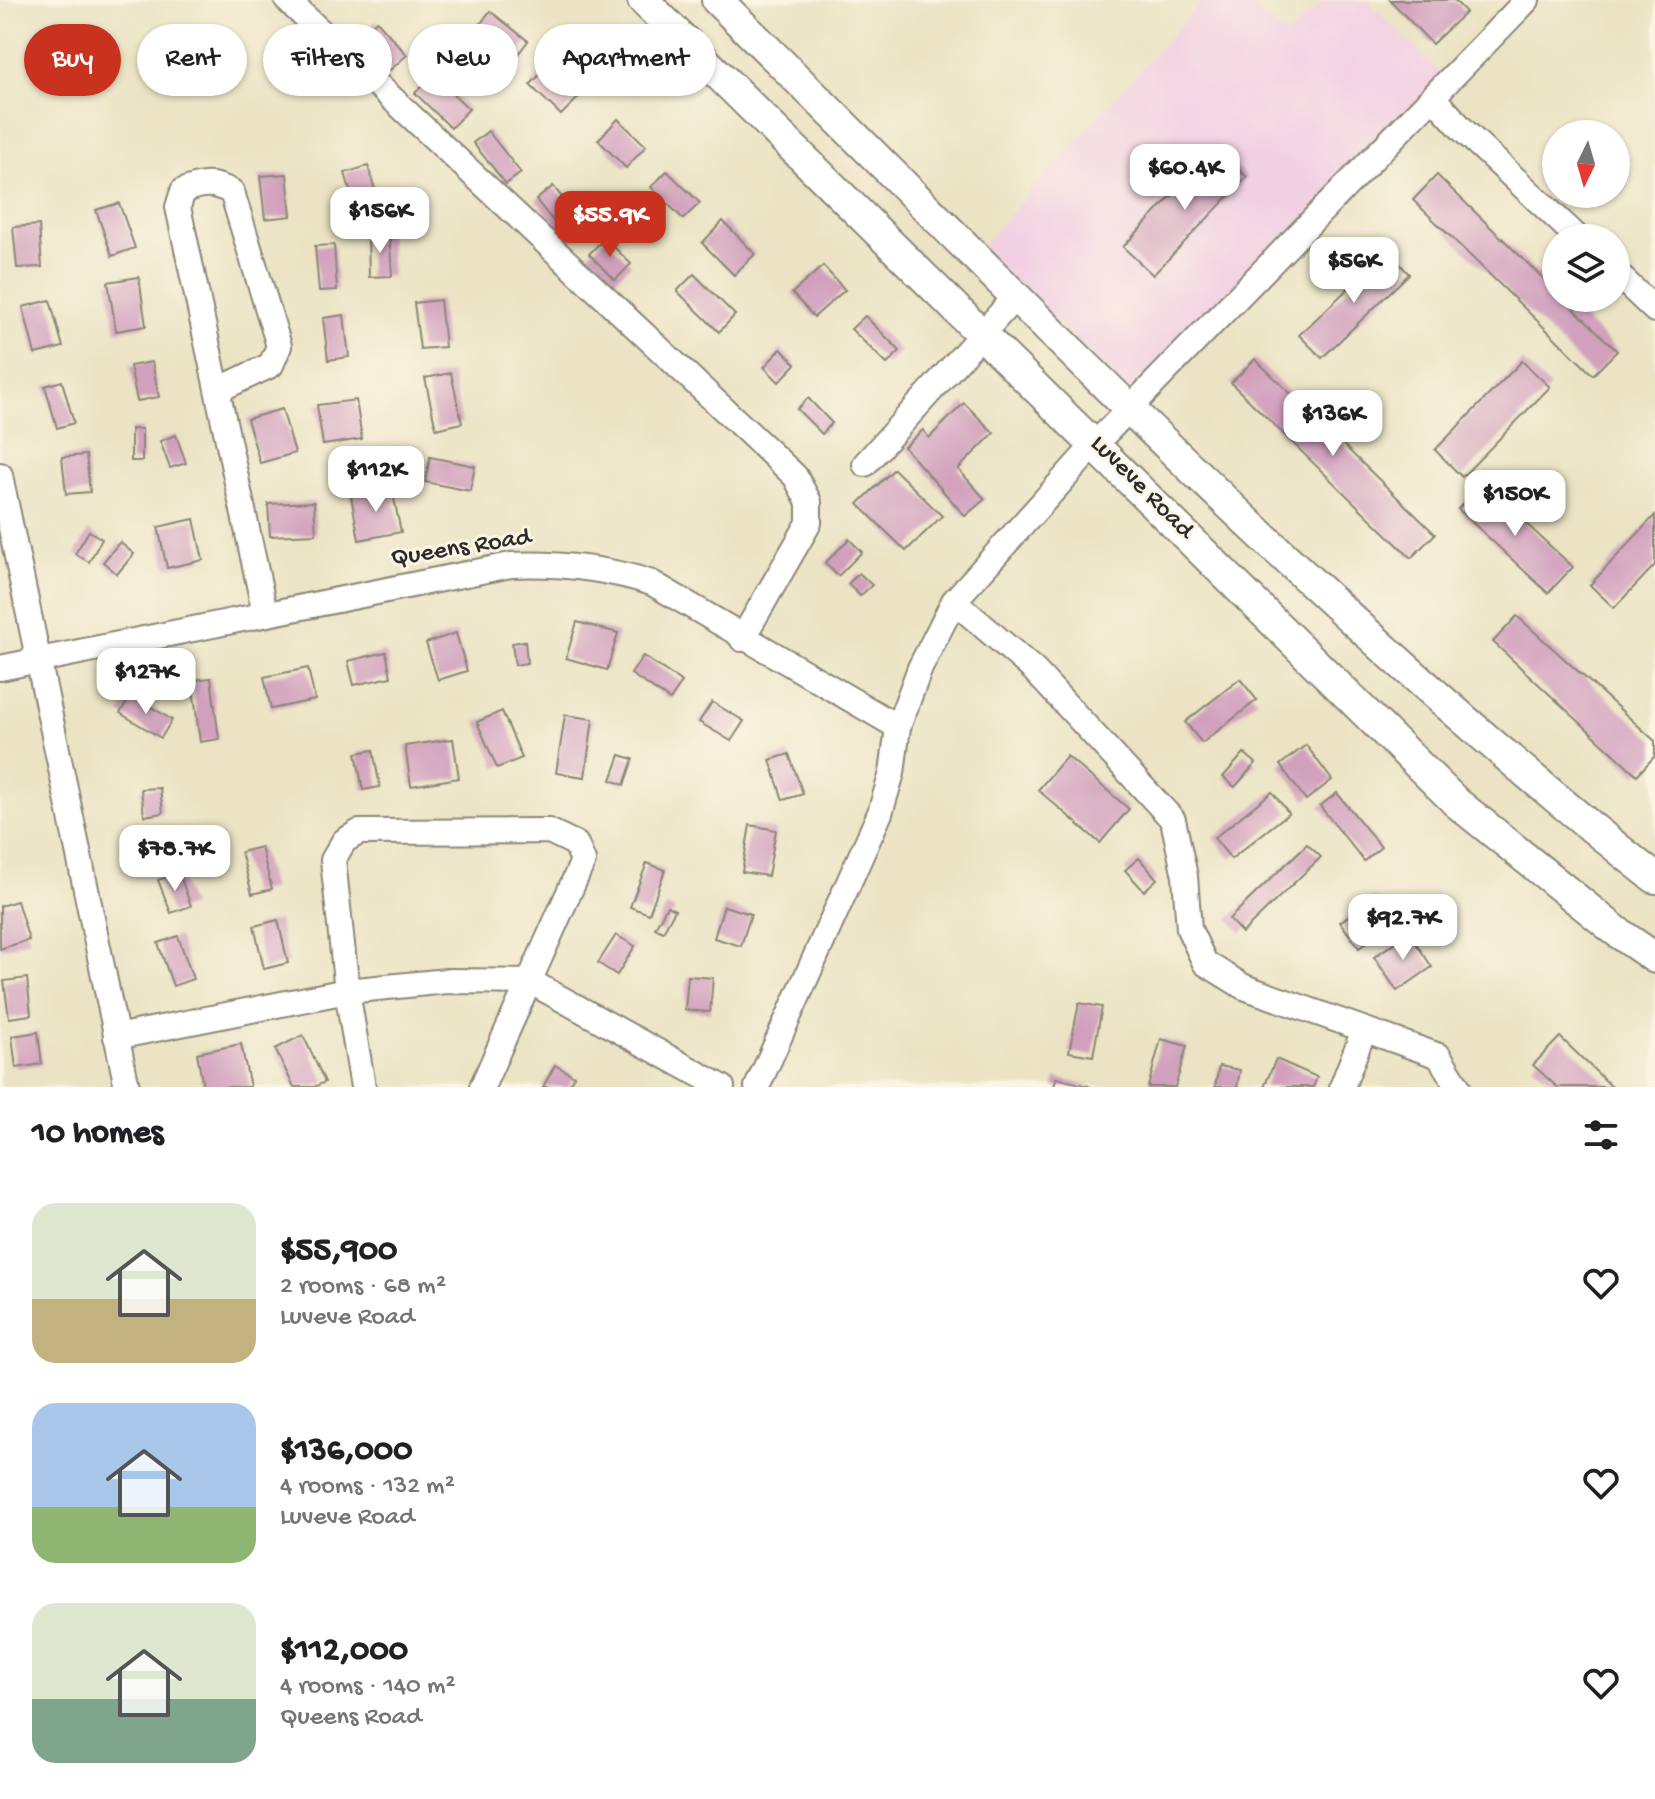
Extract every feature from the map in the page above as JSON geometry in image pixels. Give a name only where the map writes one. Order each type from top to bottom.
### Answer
[{"type":"street","points":[[287,0],[795,476],[809,502],[809,523],[742,639]]},
{"type":"street","name":"Luveve Road","points":[[643,0],[980,333],[1096,443],[1457,803],[1616,931],[1655,958]]},
{"type":"street","name":"Luveve Road","points":[[717,0],[1132,409],[1380,645],[1655,878]]},
{"type":"street","points":[[757,1087],[880,813],[892,773],[898,727],[920,668],[954,601],[1096,443],[1527,0]]},
{"type":"street","points":[[1434,98],[1463,130],[1563,224]]},
{"type":"street","points":[[218,390],[271,365],[279,346],[232,192],[216,184],[200,184],[183,191],[178,207],[265,613]]},
{"type":"street","points":[[1630,286],[1655,310]]},
{"type":"street","points":[[865,464],[1017,295]]},
{"type":"street","points":[[0,475],[127,1087]]},
{"type":"street","name":"Queens Road","points":[[0,668],[511,565],[556,563],[616,571],[652,583],[742,639],[898,727]]},
{"type":"street","points":[[954,601],[1034,670],[1173,820],[1185,876],[1189,929],[1205,963],[1244,987],[1439,1056],[1458,1087]]},
{"type":"street","points":[[363,1087],[347,991],[333,860],[344,841],[359,832],[549,831],[576,844],[583,861],[482,1087]]},
{"type":"street","points":[[116,1037],[347,991],[447,981],[531,982],[722,1087]]},
{"type":"street","points":[[1342,1087],[1364,1030]]},
{"type":"shaded area","points":[[1203,0],[1246,0],[1286,36],[1326,0],[1367,0],[1445,78],[1135,397],[979,249]]},
{"type":"building","points":[[1390,0],[1454,0],[1466,12],[1432,44]]},
{"type":"building","points":[[490,11],[506,24],[480,24]]},
{"type":"building","points":[[518,33],[528,41],[518,54]]},
{"type":"building","points":[[392,38],[407,55],[392,68]]},
{"type":"building","points":[[418,96],[455,96],[469,109],[451,128]]},
{"type":"building","points":[[541,96],[580,96],[561,115]]},
{"type":"building","points":[[618,119],[646,146],[626,168],[598,140]]},
{"type":"building","points":[[488,131],[521,173],[506,184],[473,143]]},
{"type":"building","points":[[1216,149],[1247,177],[1153,275],[1123,247]]},
{"type":"building","points":[[368,166],[378,201],[355,207],[345,173]]},
{"type":"building","points":[[667,171],[700,203],[683,219],[651,187]]},
{"type":"building","points":[[287,174],[291,216],[265,219],[260,176]]},
{"type":"building","points":[[1437,175],[1542,277],[1542,312],[1577,312],[1617,351],[1593,375],[1413,200]]},
{"type":"building","points":[[553,186],[586,227],[569,241],[536,200]]},
{"type":"building","points":[[119,203],[135,248],[112,256],[96,210]]},
{"type":"building","points":[[723,221],[755,254],[734,275],[702,243]]},
{"type":"building","points":[[39,225],[42,267],[17,268],[13,227]]},
{"type":"building","points":[[389,232],[392,276],[369,277],[368,233]]},
{"type":"building","points":[[605,238],[631,264],[615,280],[589,254]]},
{"type":"building","points":[[334,245],[337,290],[319,291],[315,246]]},
{"type":"building","points":[[1388,251],[1409,274],[1322,358],[1299,335]]},
{"type":"building","points":[[823,266],[845,290],[814,317],[792,293]]},
{"type":"building","points":[[694,274],[735,315],[719,332],[677,291]]},
{"type":"building","points":[[139,277],[146,326],[116,331],[108,282]]},
{"type":"building","points":[[50,300],[63,347],[35,354],[23,307]]},
{"type":"building","points":[[440,300],[445,347],[420,349],[414,303]]},
{"type":"building","points":[[344,315],[349,357],[328,360],[323,318]]},
{"type":"building","points":[[865,316],[900,351],[887,364],[851,329]]},
{"type":"building","points":[[781,349],[796,364],[779,382],[764,367]]},
{"type":"building","points":[[1255,359],[1435,534],[1411,558],[1231,383]]},
{"type":"building","points":[[1522,361],[1550,387],[1462,477],[1435,450]]},
{"type":"building","points":[[152,362],[159,397],[137,401],[130,366]]},
{"type":"building","points":[[451,373],[462,423],[436,429],[425,378]]},
{"type":"building","points":[[62,381],[74,423],[57,428],[45,386]]},
{"type":"building","points":[[808,398],[832,423],[822,434],[797,409]]},
{"type":"building","points":[[356,400],[362,439],[323,445],[317,405]]},
{"type":"building","points":[[964,403],[994,433],[958,469],[985,499],[965,516],[904,447],[923,430],[929,438]]},
{"type":"building","points":[[282,409],[295,453],[260,463],[247,419]]},
{"type":"building","points":[[131,429],[142,429],[142,461],[131,461]]},
{"type":"building","points":[[176,435],[186,463],[170,468],[160,441]]},
{"type":"building","points":[[86,455],[90,492],[66,494],[62,457]]},
{"type":"building","points":[[430,457],[475,466],[470,491],[425,482]]},
{"type":"building","points":[[894,469],[942,516],[906,551],[858,504]]},
{"type":"building","points":[[1482,483],[1573,567],[1548,593],[1458,509]]},
{"type":"building","points":[[392,489],[401,532],[359,540],[351,496]]},
{"type":"building","points":[[314,502],[316,534],[270,536],[268,504]]},
{"type":"building","points":[[1655,515],[1655,565],[1614,608],[1590,585]]},
{"type":"building","points":[[194,519],[203,560],[167,568],[158,527]]},
{"type":"building","points":[[89,531],[102,539],[89,562],[75,554]]},
{"type":"building","points":[[849,539],[862,552],[838,576],[825,563]]},
{"type":"building","points":[[120,542],[134,554],[117,574],[103,562]]},
{"type":"building","points":[[859,573],[872,585],[860,596],[848,584]]},
{"type":"building","points":[[1517,616],[1655,741],[1655,756],[1637,775],[1493,642]]},
{"type":"building","points":[[577,622],[618,633],[607,670],[566,658]]},
{"type":"building","points":[[456,633],[467,671],[438,680],[426,643]]},
{"type":"building","points":[[525,641],[527,663],[515,665],[512,643]]},
{"type":"building","points":[[386,652],[391,677],[354,685],[348,661]]},
{"type":"building","points":[[643,656],[682,682],[670,700],[631,674]]},
{"type":"building","points":[[308,668],[315,700],[271,709],[264,677]]},
{"type":"building","points":[[211,678],[219,739],[200,742],[192,680]]},
{"type":"building","points":[[1240,679],[1257,700],[1202,743],[1185,722]]},
{"type":"building","points":[[132,695],[172,720],[161,738],[120,713]]},
{"type":"building","points":[[712,702],[744,721],[731,741],[699,722]]},
{"type":"building","points":[[502,711],[522,758],[497,768],[477,722]]},
{"type":"building","points":[[565,715],[593,719],[585,777],[556,773]]},
{"type":"building","points":[[453,739],[459,778],[411,786],[405,746]]},
{"type":"building","points":[[1306,745],[1332,780],[1306,800],[1280,765]]},
{"type":"building","points":[[373,750],[380,787],[363,790],[356,753]]},
{"type":"building","points":[[1244,753],[1256,763],[1235,787],[1223,777]]},
{"type":"building","points":[[789,754],[803,794],[783,800],[770,760]]},
{"type":"building","points":[[620,755],[633,759],[624,785],[611,780]]},
{"type":"building","points":[[1067,756],[1129,809],[1100,843],[1038,790]]},
{"type":"building","points":[[160,788],[163,813],[144,816],[141,789]]},
{"type":"building","points":[[1272,792],[1289,813],[1231,859],[1214,838]]},
{"type":"building","points":[[1337,793],[1381,847],[1364,861],[1320,806]]},
{"type":"building","points":[[750,825],[776,830],[768,876],[742,872]]},
{"type":"building","points":[[1307,844],[1321,857],[1242,933],[1229,919]]},
{"type":"building","points":[[261,847],[272,889],[252,894],[241,852]]},
{"type":"building","points":[[1139,858],[1157,879],[1144,891],[1125,870]]},
{"type":"building","points":[[647,863],[665,870],[649,914],[630,907]]},
{"type":"building","points":[[179,873],[191,906],[171,913],[158,880]]},
{"type":"building","points":[[1374,897],[1394,923],[1359,948],[1340,922]]},
{"type":"building","points":[[17,901],[29,940],[0,949],[0,906]]},
{"type":"building","points":[[667,906],[675,910],[663,932],[655,928]]},
{"type":"building","points":[[724,906],[751,914],[741,946],[714,938]]},
{"type":"building","points":[[278,920],[288,963],[264,969],[254,926]]},
{"type":"building","points":[[1409,933],[1432,967],[1397,991],[1374,957]]},
{"type":"building","points":[[616,935],[635,946],[617,975],[598,963]]},
{"type":"building","points":[[178,936],[193,979],[173,986],[158,943]]},
{"type":"building","points":[[688,976],[713,978],[710,1012],[685,1010]]},
{"type":"building","points":[[27,978],[31,1015],[9,1018],[4,981]]},
{"type":"building","points":[[1079,1003],[1102,1007],[1093,1056],[1069,1052]]},
{"type":"building","points":[[38,1032],[42,1064],[16,1068],[12,1036]]},
{"type":"building","points":[[303,1035],[325,1082],[314,1087],[294,1087],[275,1049]]},
{"type":"building","points":[[1560,1037],[1612,1087],[1557,1087],[1533,1065]]},
{"type":"building","points":[[1161,1039],[1187,1046],[1175,1087],[1148,1087]]},
{"type":"building","points":[[241,1044],[250,1087],[203,1087],[197,1053]]},
{"type":"building","points":[[1276,1059],[1317,1077],[1313,1087],[1264,1087]]},
{"type":"building","points":[[555,1065],[574,1076],[568,1087],[543,1087]]},
{"type":"building","points":[[1219,1066],[1240,1070],[1237,1087],[1215,1087]]},
{"type":"building","points":[[1056,1078],[1089,1086],[1089,1087],[1054,1087]]}]
